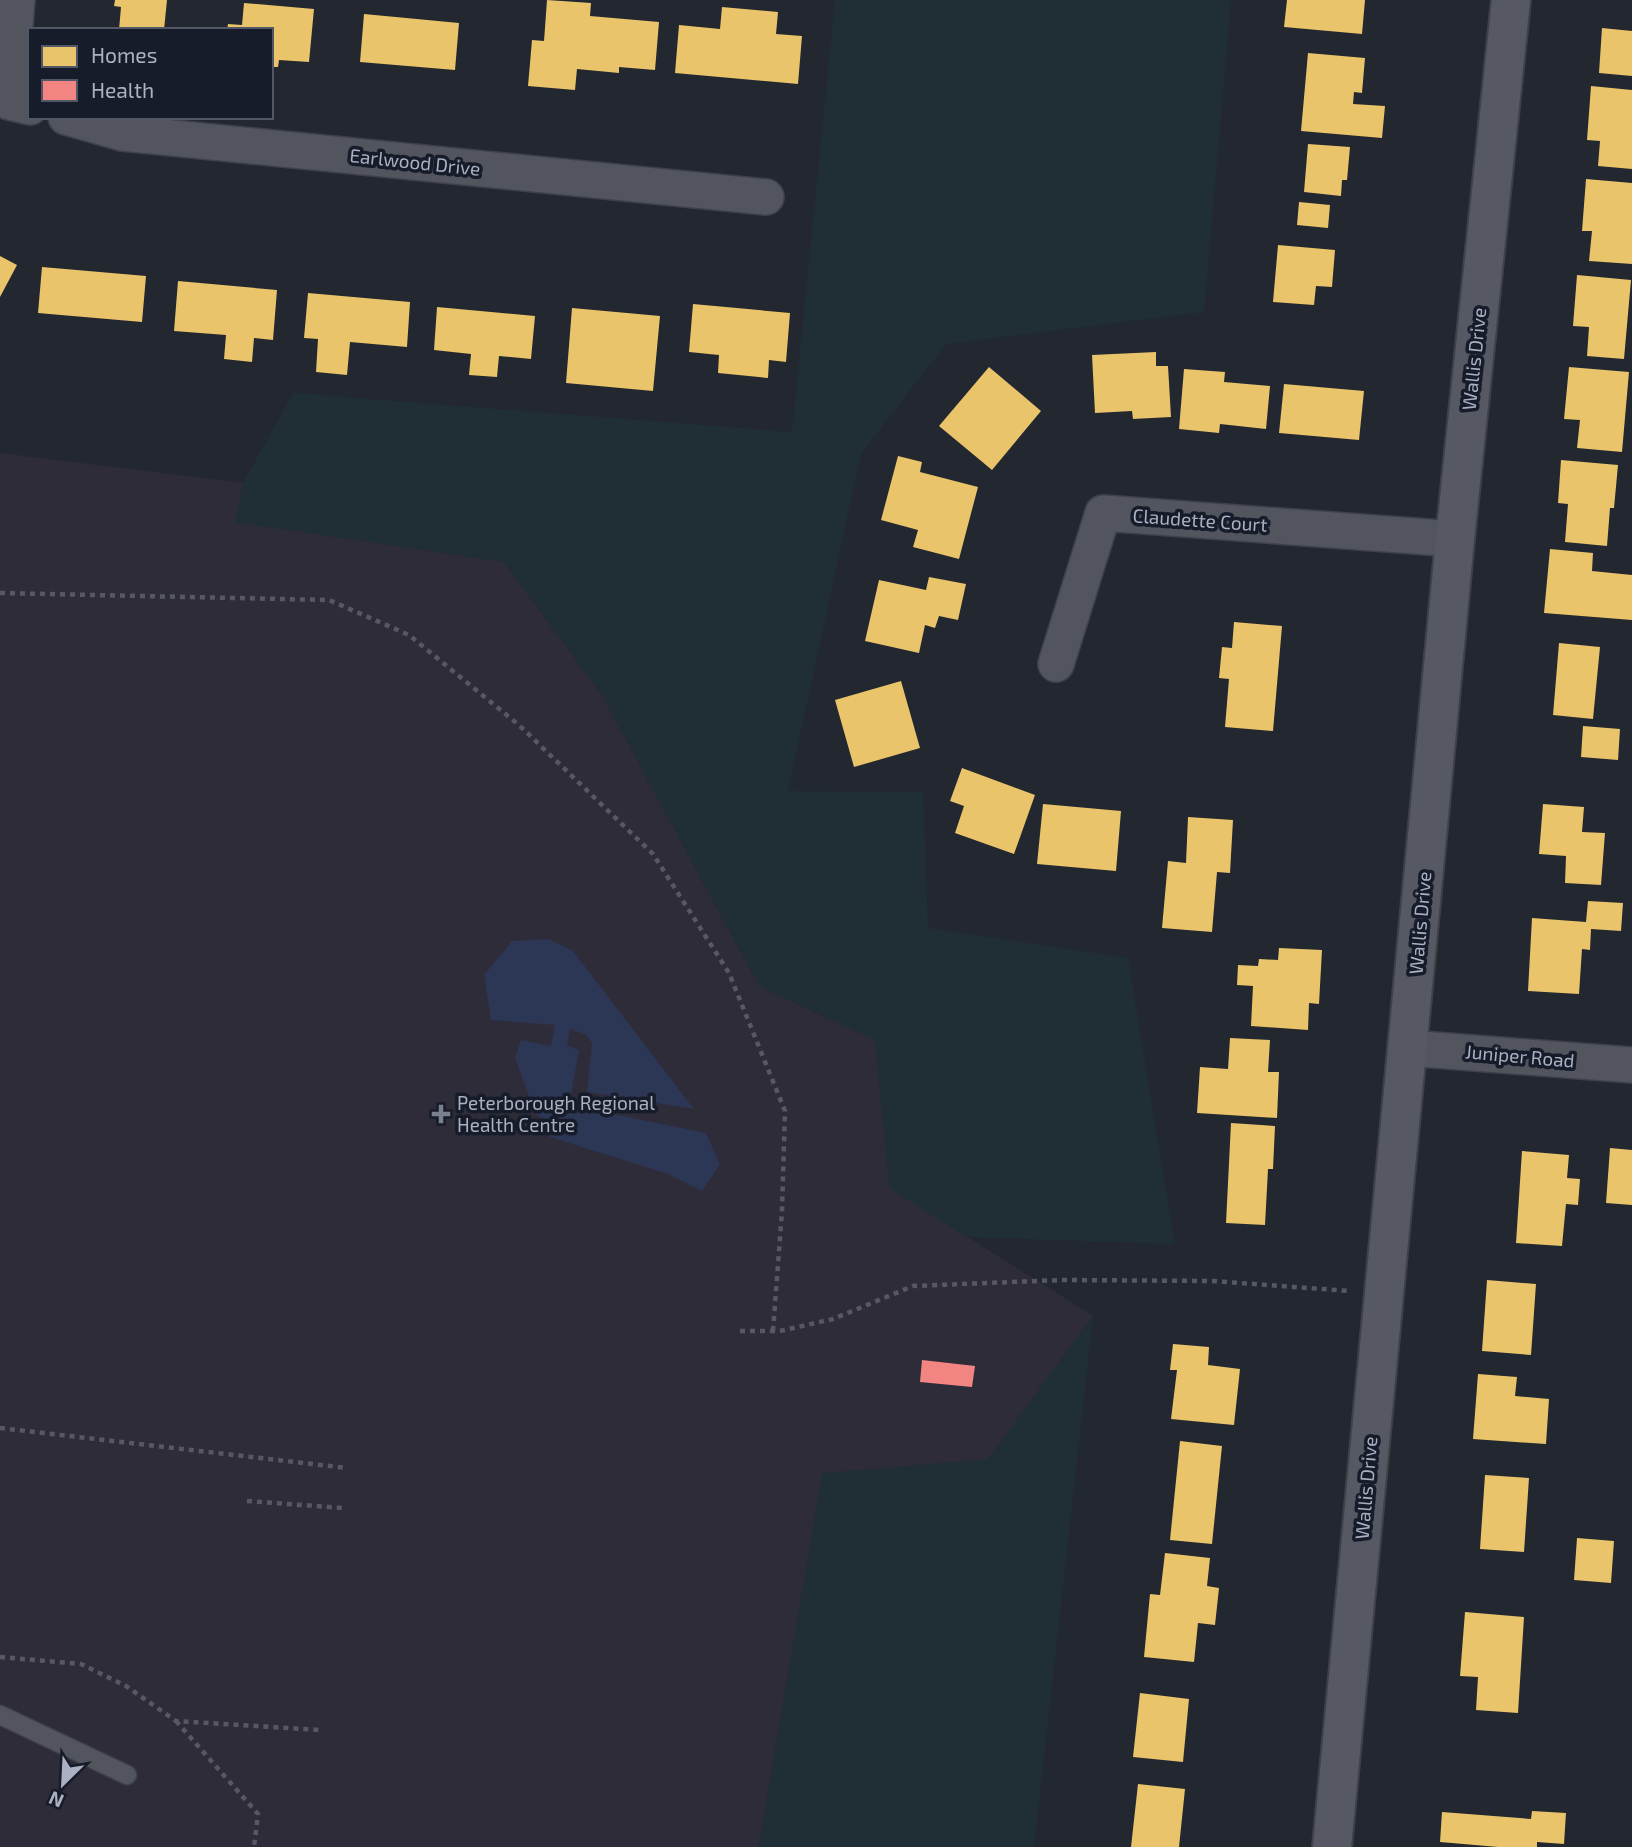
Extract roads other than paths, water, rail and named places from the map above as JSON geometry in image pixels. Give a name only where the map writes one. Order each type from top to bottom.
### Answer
[{"type":"street","points":[[17,0],[9,102],[28,107]]},
{"type":"street","name":"Wallis Drive","points":[[1332,1847],[1455,539],[1511,0]]},
{"type":"street","name":"Earlwood Drive","points":[[73,119],[122,133],[766,197]]},
{"type":"street","name":"Claudette Court","points":[[1056,664],[1103,513],[1455,539]]},
{"type":"street","name":"Juniper Road","points":[[1409,1048],[1632,1065]]},
{"type":"lane","points":[[0,1715],[127,1774]]},
{"type":"water","points":[[549,939],[573,951],[694,1109],[587,1092],[592,1043],[585,1034],[570,1029],[567,1045],[579,1050],[569,1105],[706,1133],[720,1164],[702,1191],[668,1174],[550,1137],[547,1121],[536,1115],[515,1058],[521,1040],[551,1046],[555,1025],[491,1020],[484,975],[512,941]]},
{"type":"place","name":"Peterborough Regional Health Centre","points":[[441,1114]]}]
